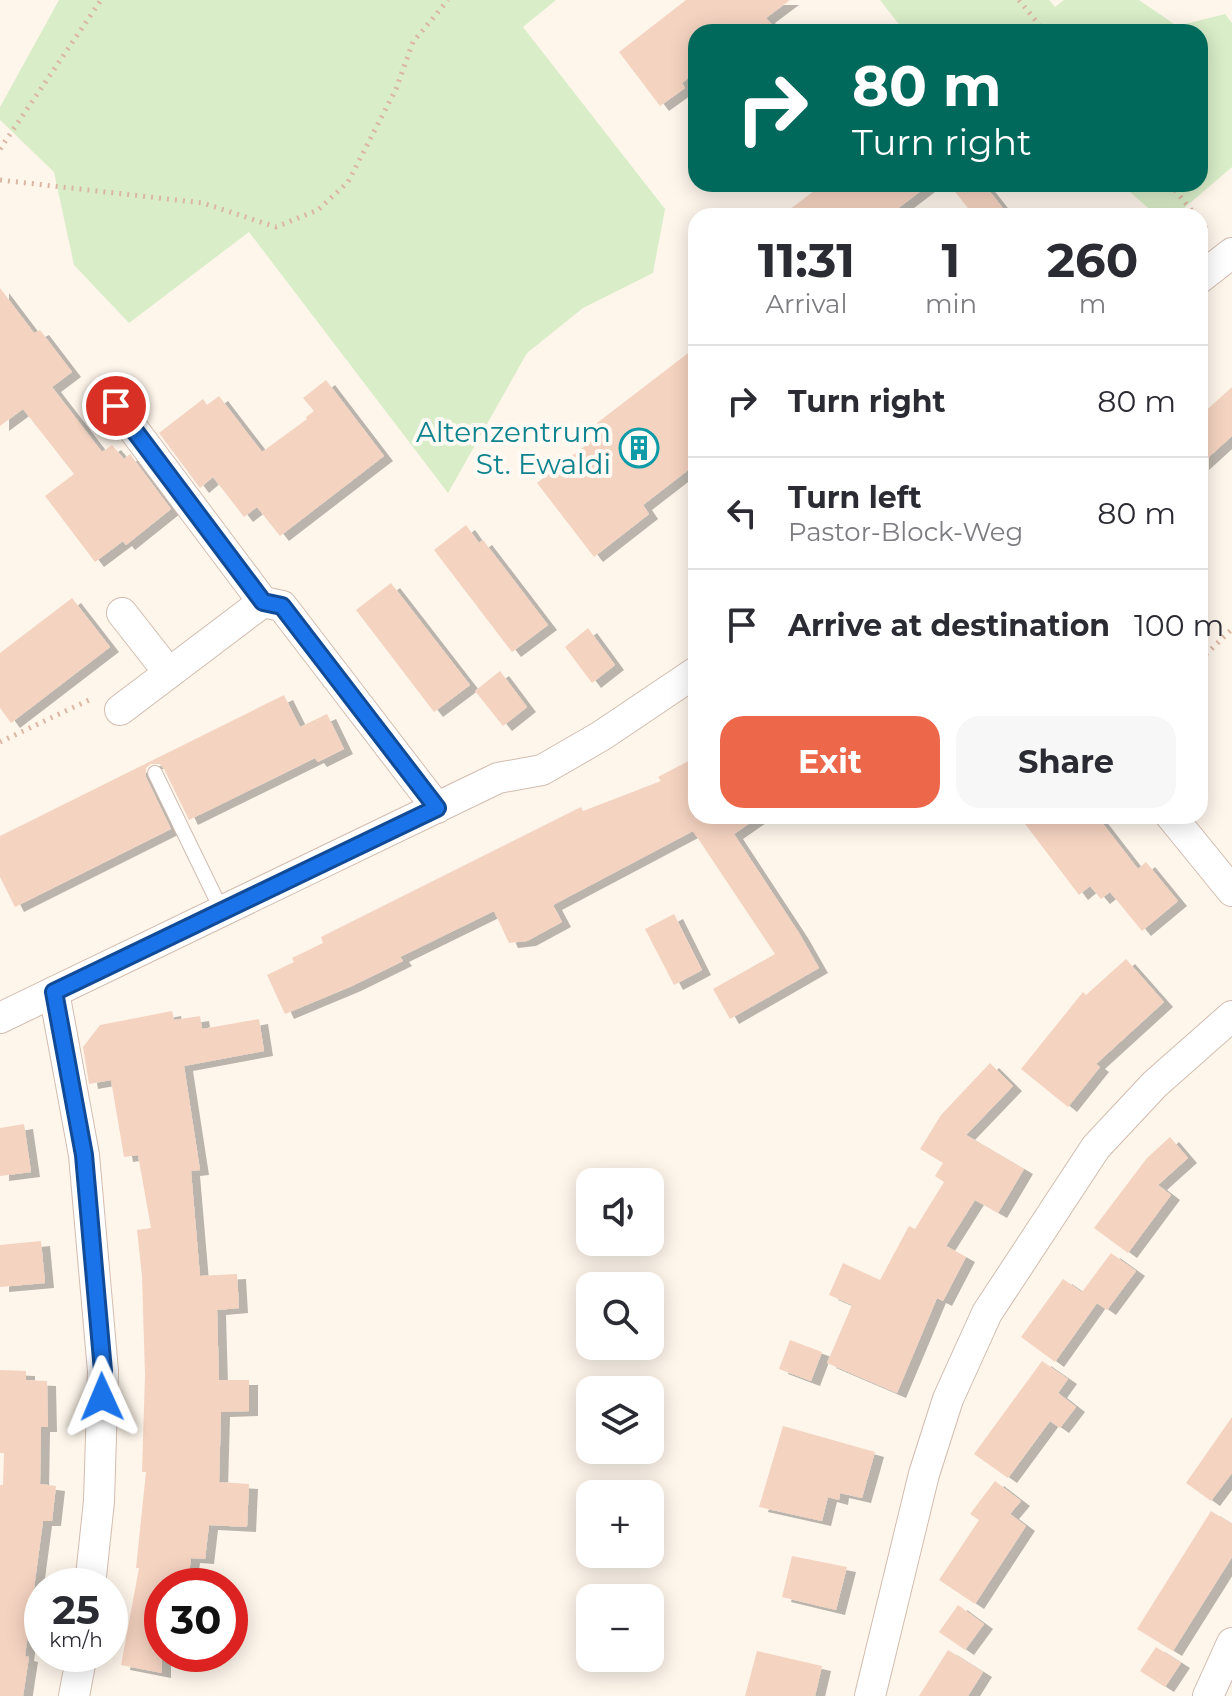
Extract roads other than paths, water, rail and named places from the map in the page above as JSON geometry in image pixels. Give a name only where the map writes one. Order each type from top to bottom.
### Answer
[{"type":"street","points":[[1208,272],[1232,253]]},
{"type":"street","points":[[116,406],[263,602],[282,606],[437,808]]},
{"type":"street","points":[[120,710],[263,602]]},
{"type":"street","points":[[122,613],[169,673]]},
{"type":"street","points":[[0,1018],[498,778],[542,770],[601,736],[688,677]]},
{"type":"street","points":[[1178,824],[1232,891]]},
{"type":"street","points":[[54,992],[84,1155],[103,1371],[99,1501],[92,1568]]},
{"type":"street","points":[[870,1696],[924,1474],[948,1399],[987,1313],[1096,1147],[1155,1084],[1232,1016]]},
{"type":"street","points":[[1208,1696],[1232,1643]]},
{"type":"street","points":[[74,1696],[79,1672]]},
{"type":"lane","points":[[155,773],[222,911]]},
{"type":"place","name":"Altenzentrum St. Ewaldi","points":[[639,448]]}]
